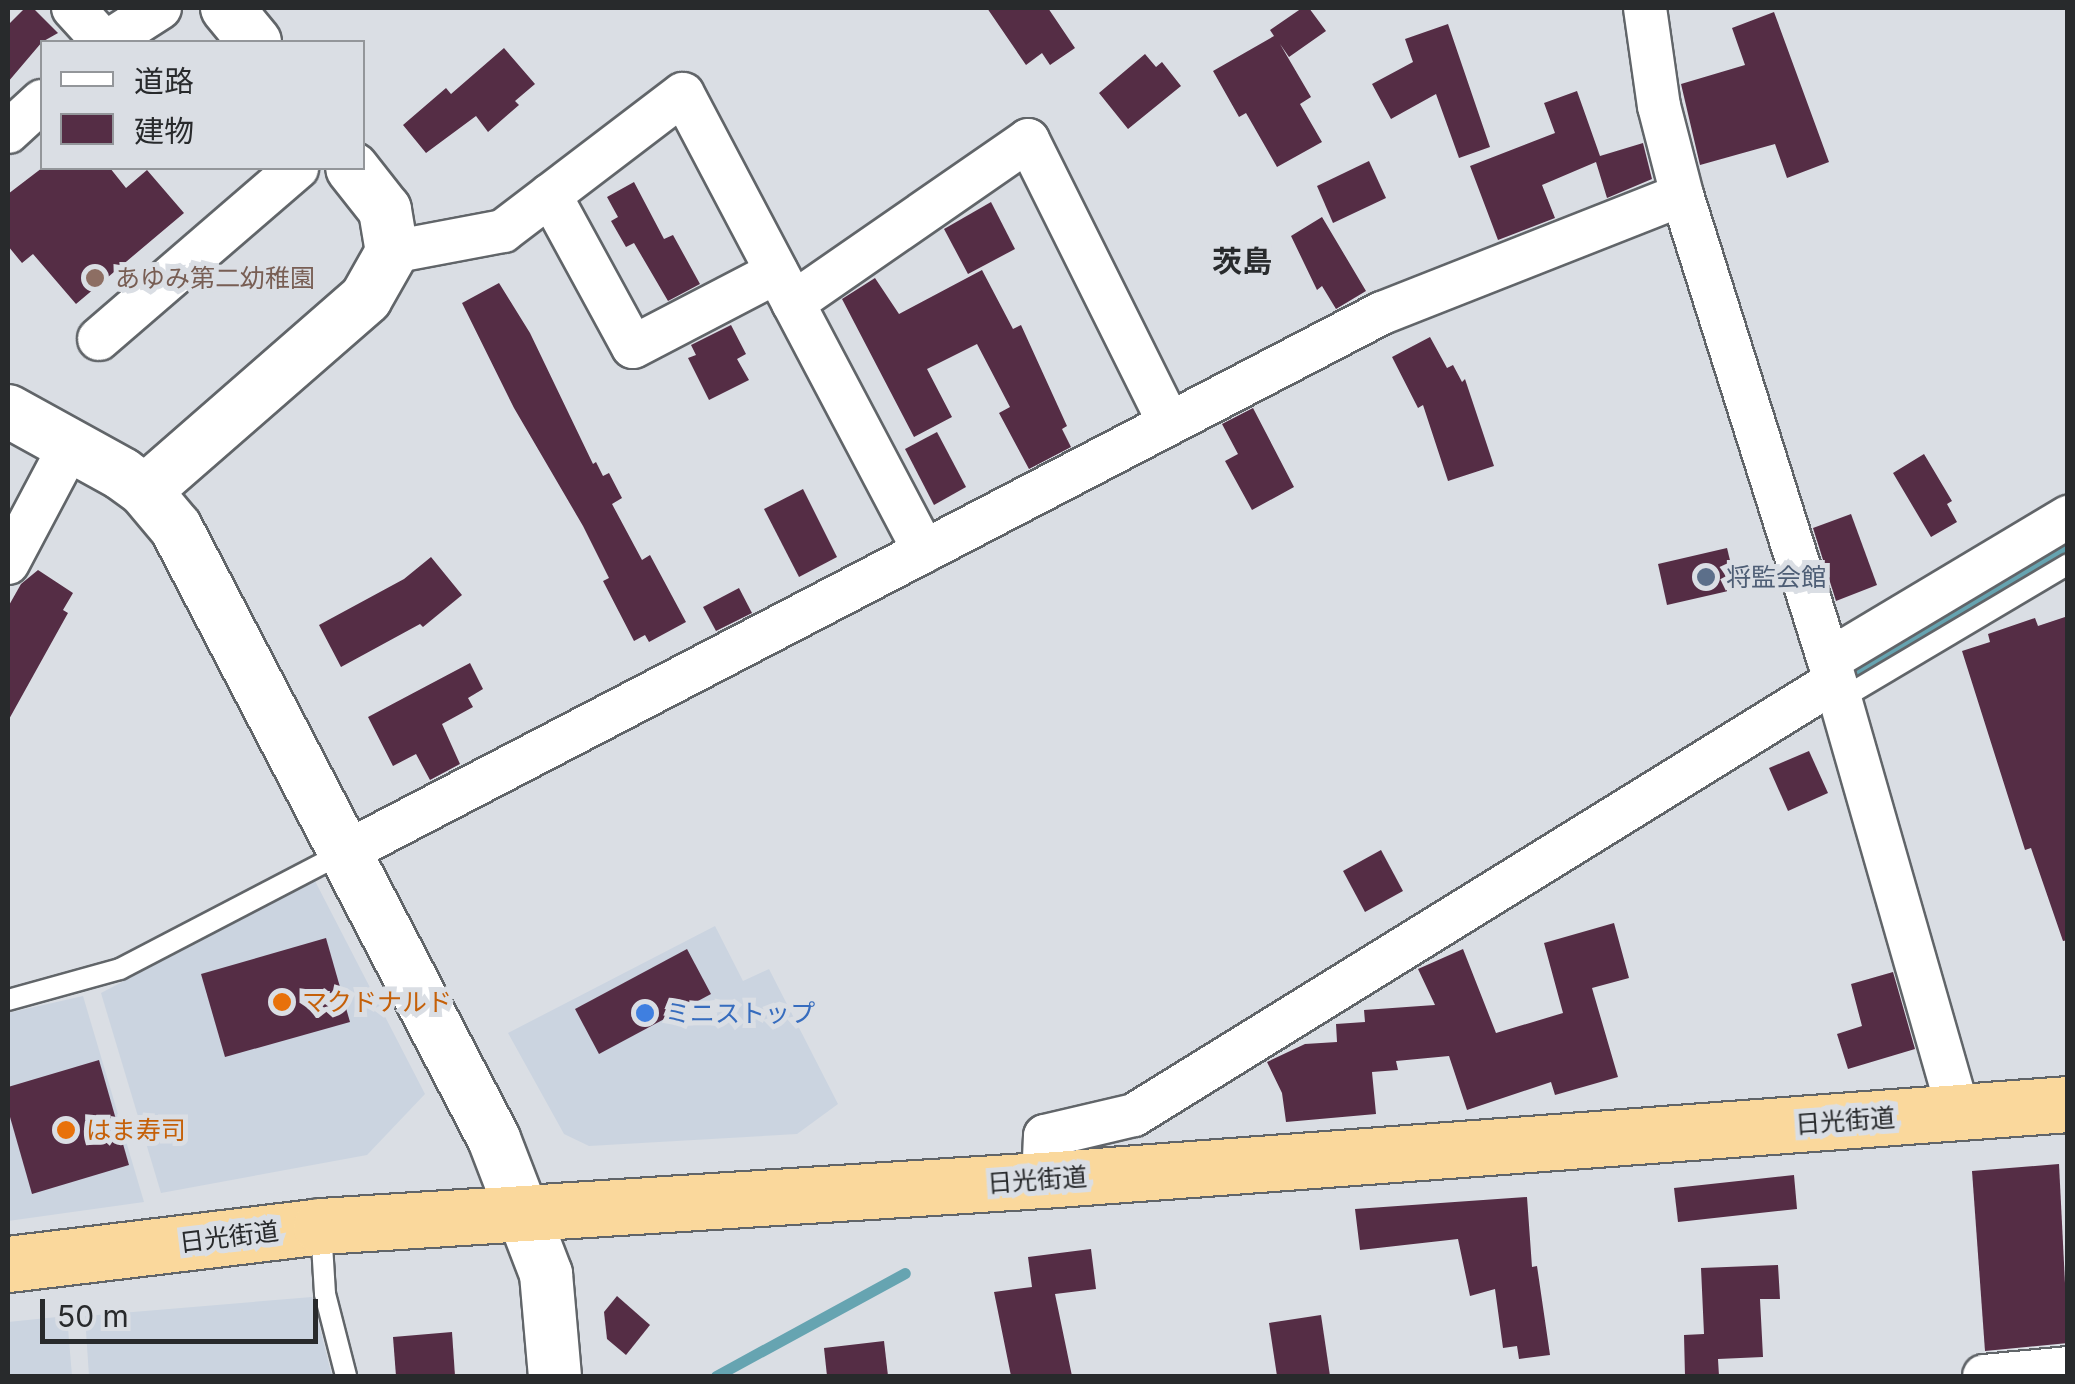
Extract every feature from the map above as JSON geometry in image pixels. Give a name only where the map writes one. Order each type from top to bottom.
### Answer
[{"type":"highway","name":"日光街道","points":[[8,1264],[320,1226],[1043,1180],[2068,1104]]},
{"type":"street","points":[[73,8],[104,40]]},
{"type":"street","points":[[109,40],[160,8]]},
{"type":"street","points":[[228,8],[253,40]]},
{"type":"street","points":[[1645,8],[1659,106],[1682,196],[1835,680],[1959,1112]]},
{"type":"street","points":[[392,252],[504,232],[684,94],[924,551]]},
{"type":"street","points":[[8,132],[40,103]]},
{"type":"street","points":[[550,196],[633,346],[785,288],[1028,140],[1169,423]]},
{"type":"street","points":[[99,339],[294,170]]},
{"type":"street","points":[[144,490],[366,298],[392,252],[385,210],[354,170]]},
{"type":"street","points":[[348,851],[1382,313],[1682,196]]},
{"type":"street","points":[[8,411],[71,444],[144,490],[176,528],[348,851],[494,1138],[546,1274],[555,1376]]},
{"type":"street","points":[[8,562],[71,444]]},
{"type":"street","points":[[1043,1180],[1044,1136],[1134,1115],[1835,680],[2068,516]]},
{"type":"street","points":[[1984,1376],[2057,1371]]},
{"type":"lane","points":[[1835,680],[2068,564]]},
{"type":"lane","points":[[8,1000],[120,970],[348,851]]},
{"type":"lane","points":[[320,1226],[325,1294],[346,1376]]},
{"type":"shaded area","points":[[315,881],[425,1094],[367,1155],[161,1193],[101,993]]},
{"type":"shaded area","points":[[715,926],[743,981],[769,969],[838,1104],[797,1134],[589,1146],[564,1134],[508,1033]]},
{"type":"shaded area","points":[[83,996],[144,1202],[8,1221],[8,1013]]},
{"type":"shaded area","points":[[312,1297],[332,1376],[89,1376],[85,1316]]},
{"type":"shaded area","points":[[67,1316],[72,1376],[8,1376],[8,1322]]},
{"type":"building","points":[[25,8],[33,8],[58,33],[40,40],[8,82],[8,25]]},
{"type":"building","points":[[987,8],[1048,8],[1075,48],[1050,65],[1042,53],[1026,65]]},
{"type":"building","points":[[1302,8],[1309,8],[1326,31],[1289,57],[1280,44],[1311,97],[1300,104],[1322,142],[1277,167],[1246,113],[1239,117],[1213,71],[1274,36],[1270,30]]},
{"type":"building","points":[[1774,12],[1829,162],[1787,178],[1775,144],[1700,165],[1681,84],[1745,65],[1732,28]]},
{"type":"building","points":[[1448,24],[1490,147],[1459,158],[1436,94],[1391,119],[1372,84],[1413,62],[1405,39]]},
{"type":"building","points":[[504,48],[535,84],[515,101],[519,105],[488,132],[476,116],[426,153],[403,125],[446,88],[451,94]]},
{"type":"building","points":[[1145,54],[1156,67],[1162,62],[1181,86],[1128,129],[1099,93]]},
{"type":"building","points":[[1577,91],[1600,156],[1643,143],[1652,179],[1607,198],[1596,162],[1542,185],[1555,218],[1498,240],[1470,166],[1555,133],[1544,103]]},
{"type":"building","points":[[1369,161],[1386,198],[1333,223],[1317,186]]},
{"type":"building","points":[[40,170],[112,170],[126,188],[147,170],[184,213],[76,304],[33,254],[22,263],[8,246],[8,194]]},
{"type":"building","points":[[634,182],[664,239],[673,235],[700,284],[668,301],[634,243],[626,247],[611,221],[618,217],[607,197]]},
{"type":"building","points":[[991,202],[1015,249],[968,274],[944,229]]},
{"type":"building","points":[[1322,217],[1366,291],[1336,309],[1322,286],[1317,290],[1291,236]]},
{"type":"building","points":[[982,270],[1013,329],[1021,325],[1067,426],[1062,429],[1071,447],[1029,469],[999,413],[1010,407],[977,344],[927,369],[952,417],[914,437],[842,299],[875,278],[899,314]]},
{"type":"building","points":[[499,283],[530,333],[593,464],[596,462],[603,476],[609,473],[622,498],[612,504],[642,560],[650,555],[686,622],[649,642],[645,635],[634,641],[603,581],[609,578],[583,526],[514,408],[462,303]]},
{"type":"building","points":[[731,325],[746,354],[737,359],[749,380],[709,400],[688,358],[696,355],[691,345]]},
{"type":"building","points":[[1430,337],[1447,368],[1453,365],[1462,382],[1465,379],[1494,466],[1448,481],[1423,405],[1418,408],[1392,357]]},
{"type":"building","points":[[1253,408],[1294,487],[1252,510],[1225,461],[1238,454],[1222,424]]},
{"type":"building","points":[[937,432],[966,487],[934,505],[905,449]]},
{"type":"building","points":[[1924,454],[1952,501],[1947,504],[1957,522],[1931,537],[1893,473]]},
{"type":"building","points":[[803,489],[837,557],[799,577],[764,509]]},
{"type":"building","points":[[1851,514],[1877,585],[1836,601],[1813,528]]},
{"type":"building","points":[[1727,548],[1737,589],[1667,605],[1658,564]]},
{"type":"building","points":[[431,557],[462,595],[423,627],[420,624],[341,667],[319,625],[404,579]]},
{"type":"building","points":[[38,570],[73,593],[63,610],[68,613],[8,721],[8,607],[21,584]]},
{"type":"building","points":[[739,588],[752,613],[716,631],[703,607]]},
{"type":"building","points":[[2068,616],[2068,940],[2063,941],[2031,848],[2025,850],[1962,651],[1990,642],[1988,634],[2035,618],[2038,626]]},
{"type":"building","points":[[470,663],[483,689],[468,698],[473,707],[442,724],[460,764],[430,780],[416,754],[393,766],[368,717]]},
{"type":"building","points":[[1809,751],[1828,793],[1788,811],[1769,768]]},
{"type":"building","points":[[1381,850],[1403,891],[1365,912],[1343,871]]},
{"type":"building","points":[[1614,923],[1629,978],[1592,988],[1618,1077],[1555,1095],[1551,1082],[1467,1110],[1449,1056],[1396,1061],[1398,1070],[1372,1072],[1376,1114],[1286,1122],[1282,1093],[1267,1062],[1305,1044],[1337,1042],[1336,1024],[1365,1022],[1364,1010],[1435,1005],[1418,969],[1463,949],[1496,1033],[1563,1013],[1544,943]]},
{"type":"building","points":[[326,938],[350,1022],[225,1057],[201,974]]},
{"type":"building","points":[[687,949],[711,994],[599,1054],[575,1009]]},
{"type":"building","points":[[1893,972],[1915,1049],[1848,1069],[1837,1034],[1862,1026],[1851,984]]},
{"type":"building","points":[[99,1060],[129,1165],[32,1194],[8,1110],[8,1087]]},
{"type":"building","points":[[2059,1164],[2068,1343],[1985,1351],[1972,1171]]},
{"type":"building","points":[[1794,1175],[1797,1209],[1678,1222],[1674,1188]]},
{"type":"building","points":[[1527,1197],[1532,1267],[1537,1266],[1550,1355],[1519,1359],[1517,1346],[1503,1348],[1495,1289],[1470,1296],[1458,1239],[1360,1250],[1355,1209]]},
{"type":"building","points":[[1091,1249],[1096,1289],[1055,1294],[1072,1376],[1011,1376],[994,1292],[1032,1287],[1028,1257]]},
{"type":"building","points":[[1778,1265],[1780,1299],[1760,1299],[1763,1357],[1718,1359],[1719,1376],[1685,1376],[1684,1335],[1704,1334],[1701,1268]]},
{"type":"building","points":[[617,1296],[650,1325],[626,1355],[607,1339],[604,1312]]},
{"type":"building","points":[[1321,1315],[1330,1376],[1277,1376],[1269,1323]]},
{"type":"building","points":[[452,1332],[455,1376],[396,1376],[393,1337]]},
{"type":"building","points":[[884,1341],[888,1376],[827,1376],[824,1348]]},
{"type":"waterway","points":[[1845,685],[1854,674],[2068,546]]},
{"type":"waterway","points":[[716,1376],[905,1273]]},
{"type":"place","name":"あゆみ第二幼稚園","points":[[95,278]]},
{"type":"place","name":"将監会館","points":[[1706,577]]},
{"type":"place","name":"マクドナルド","points":[[282,1002]]},
{"type":"place","name":"ミニストップ","points":[[645,1013]]},
{"type":"place","name":"はま寿司","points":[[66,1130]]},
{"type":"district","name":"茨島","points":[[1242,261]]}]
